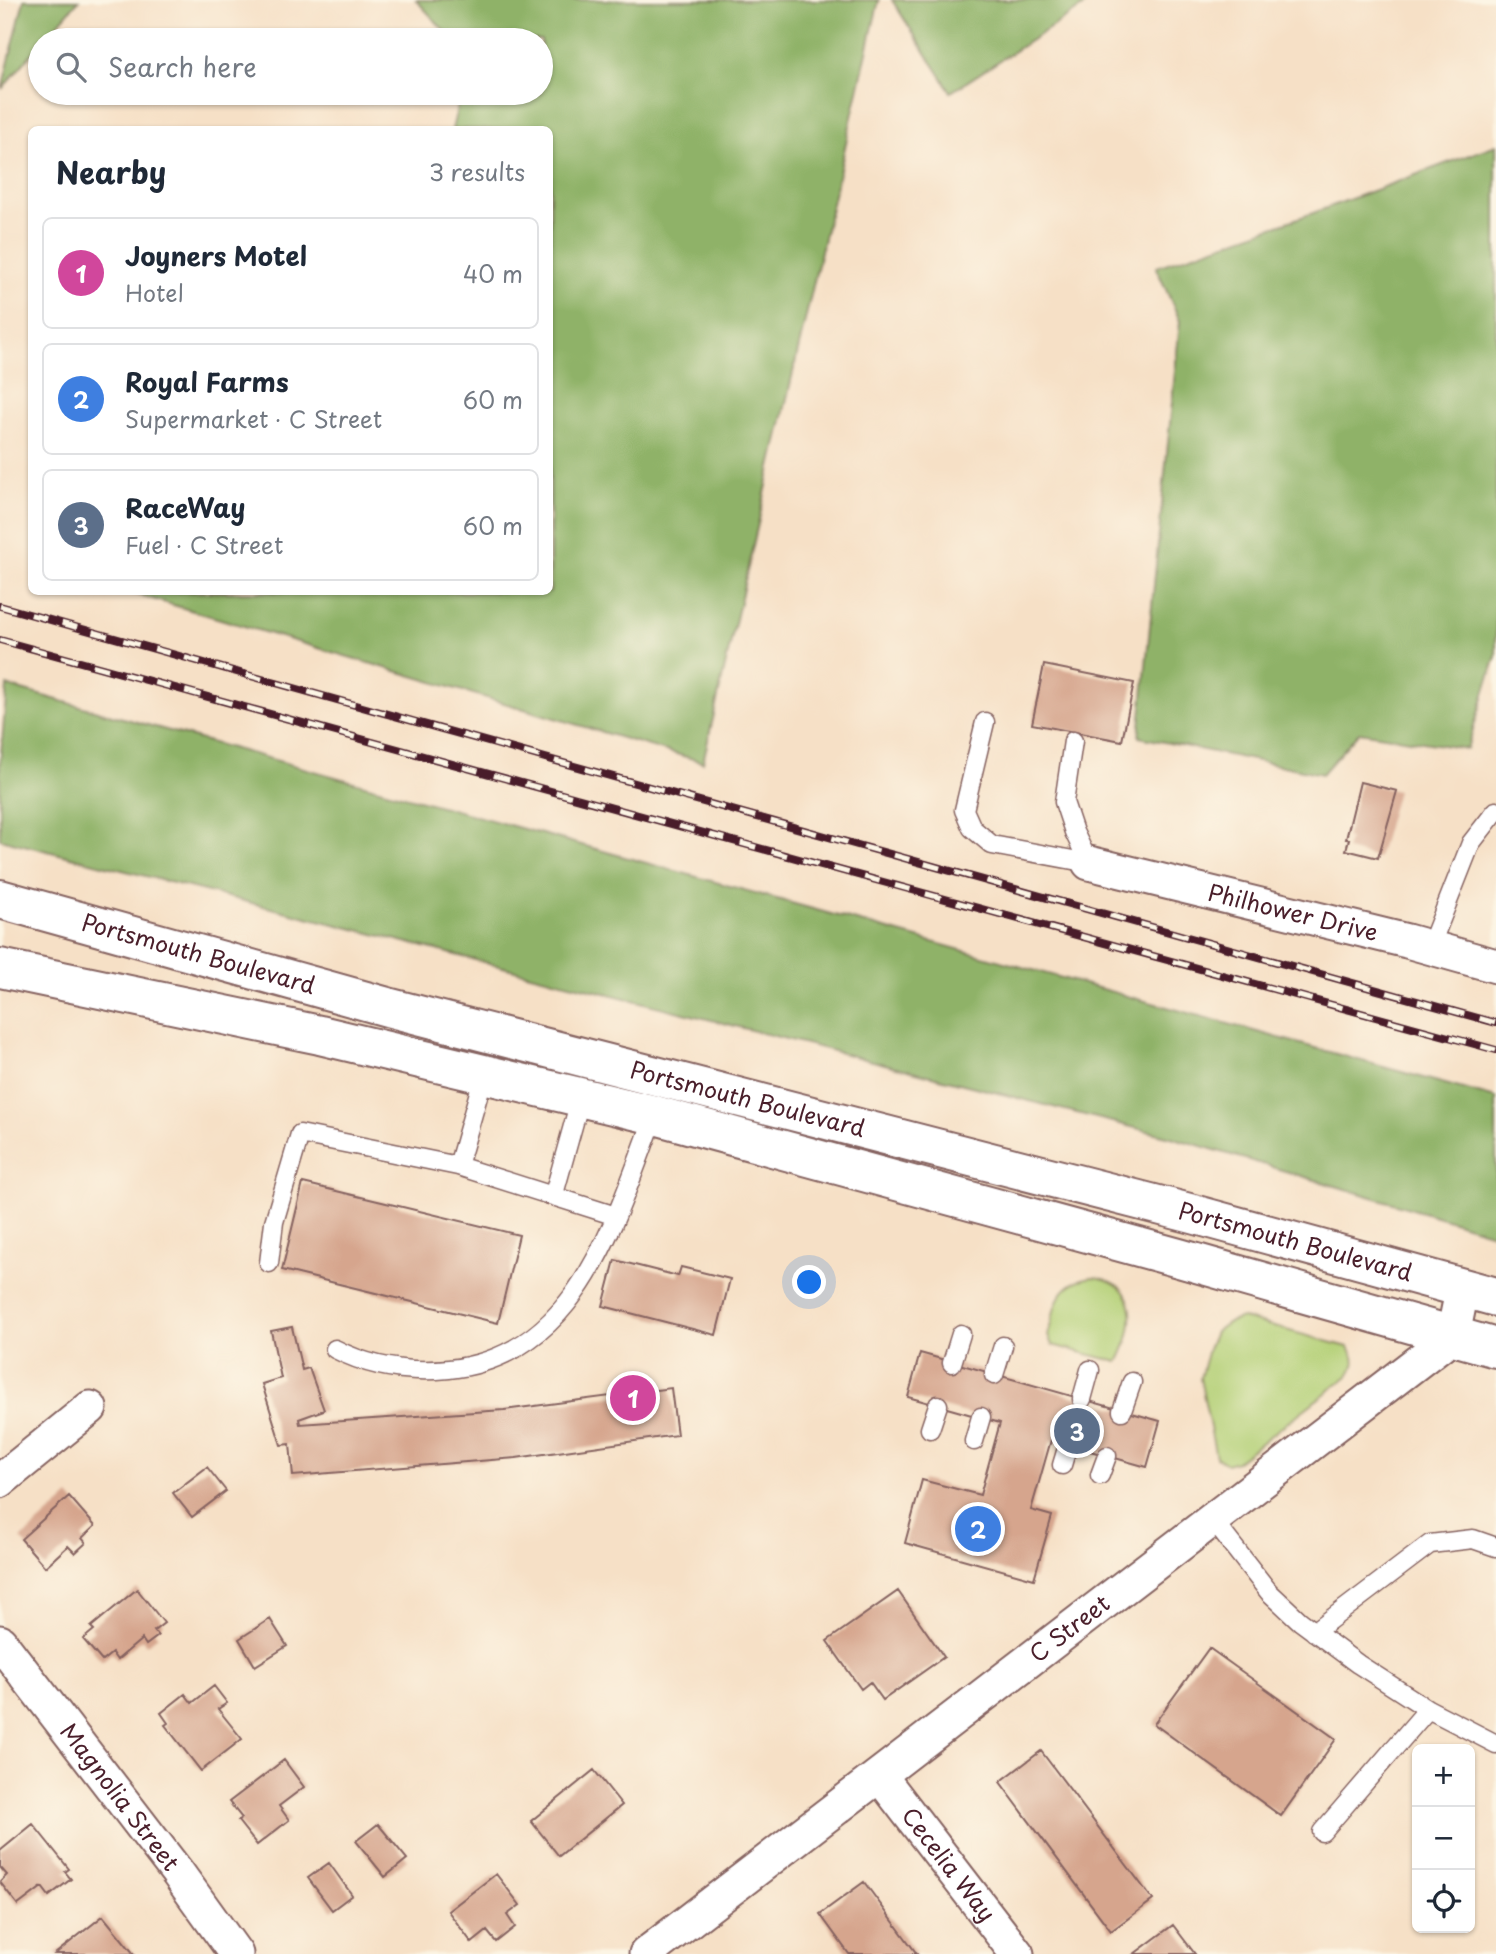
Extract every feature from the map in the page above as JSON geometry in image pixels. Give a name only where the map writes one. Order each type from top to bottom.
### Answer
[{"type":"main road","name":"Portsmouth Boulevard","points":[[0,899],[391,1008],[1194,1214],[1480,1291]]},
{"type":"main road","name":"Portsmouth Boulevard","points":[[0,968],[320,1035],[655,1115],[1496,1348]]},
{"type":"street","name":"Philhower Drive","points":[[1089,863],[1430,947],[1496,966]]},
{"type":"street","points":[[1453,1335],[1480,1291]]},
{"type":"street","name":"C Street","points":[[646,1954],[1453,1335]]},
{"type":"street","points":[[0,1481],[90,1408]]},
{"type":"street","name":"Magnolia Street","points":[[0,1642],[177,1872],[236,1954]]},
{"type":"street","name":"Cecelia Way","points":[[880,1776],[1017,1954]]},
{"type":"lane","points":[[985,722],[964,810],[972,828],[992,845],[1089,863]]},
{"type":"lane","points":[[1073,741],[1065,802],[1074,832],[1089,863]]},
{"type":"lane","points":[[1430,947],[1471,843],[1496,811]]},
{"type":"lane","points":[[458,1166],[484,1075]]},
{"type":"lane","points":[[554,1194],[581,1097]]},
{"type":"lane","points":[[335,1349],[386,1368],[425,1372],[465,1368],[502,1355],[537,1336],[581,1285],[605,1243],[655,1115]]},
{"type":"lane","points":[[269,1263],[274,1222],[300,1134],[458,1166],[554,1194],[616,1216]]},
{"type":"lane","points":[[952,1363],[961,1334]]},
{"type":"lane","points":[[994,1374],[1003,1346]]},
{"type":"lane","points":[[1082,1399],[1090,1370]]},
{"type":"lane","points":[[1122,1410],[1132,1382]]},
{"type":"lane","points":[[930,1429],[938,1405]]},
{"type":"lane","points":[[974,1441],[981,1417]]},
{"type":"lane","points":[[1062,1465],[1068,1445]]},
{"type":"lane","points":[[1100,1475],[1107,1456]]},
{"type":"lane","points":[[1212,1519],[1269,1592],[1314,1632],[1428,1709],[1496,1744]]},
{"type":"lane","points":[[1314,1632],[1430,1544],[1473,1539],[1496,1547]]},
{"type":"lane","points":[[1322,1832],[1428,1709]]},
{"type":"green space","points":[[24,0],[79,0],[54,28],[28,28],[28,58],[2,89]]},
{"type":"green space","points":[[416,0],[879,0],[703,762],[139,595],[553,595],[553,126],[453,126],[458,105],[553,105],[553,28],[442,28]]},
{"type":"green space","points":[[892,0],[1093,0],[951,92]]},
{"type":"green space","points":[[1496,145],[1496,656],[1467,749],[1359,732],[1322,774],[1139,737],[1180,321],[1156,267],[1313,213]]},
{"type":"green space","points":[[7,686],[1496,1098],[1496,1234],[1171,1137],[0,839],[0,764]]},
{"type":"green space","points":[[1092,1277],[1105,1279],[1123,1290],[1131,1308],[1130,1330],[1118,1362],[1052,1345],[1048,1336],[1056,1305],[1065,1290],[1071,1284]]},
{"type":"green space","points":[[1242,1318],[1348,1347],[1355,1362],[1348,1376],[1237,1461],[1227,1464],[1216,1457],[1200,1378],[1215,1332],[1227,1323]]},
{"type":"building","points":[[1044,665],[1134,683],[1122,741],[1032,724]]},
{"type":"building","points":[[1360,782],[1397,791],[1378,858],[1346,850],[1349,839],[1346,839]]},
{"type":"building","points":[[303,1183],[519,1235],[498,1323],[282,1270]]},
{"type":"building","points":[[615,1260],[678,1276],[681,1267],[730,1279],[716,1335],[603,1306]]},
{"type":"building","points":[[292,1327],[302,1370],[309,1368],[324,1410],[299,1419],[300,1424],[504,1410],[671,1388],[677,1435],[516,1458],[293,1476],[290,1444],[281,1445],[262,1384],[281,1378],[271,1331]]},
{"type":"building","points":[[920,1353],[1160,1421],[1147,1467],[1051,1440],[1031,1510],[1052,1516],[1034,1579],[905,1543],[922,1480],[980,1495],[1000,1423],[908,1397]]},
{"type":"building","points":[[207,1467],[226,1491],[192,1517],[173,1493]]},
{"type":"building","points":[[69,1496],[95,1526],[82,1538],[86,1543],[75,1553],[68,1546],[45,1567],[21,1539]]},
{"type":"building","points":[[137,1589],[164,1623],[154,1631],[158,1636],[146,1645],[142,1639],[117,1660],[112,1653],[102,1661],[83,1639],[94,1630],[91,1627]]},
{"type":"building","points":[[898,1591],[944,1657],[883,1700],[870,1682],[861,1689],[827,1641]]},
{"type":"building","points":[[270,1619],[287,1646],[255,1666],[239,1639]]},
{"type":"building","points":[[1209,1648],[1336,1739],[1281,1816],[1154,1724]]},
{"type":"building","points":[[214,1686],[227,1703],[218,1709],[242,1739],[201,1771],[165,1725],[168,1723],[161,1713],[185,1694],[192,1703]]},
{"type":"building","points":[[1041,1751],[1153,1900],[1111,1931],[1000,1782]]},
{"type":"building","points":[[284,1760],[304,1787],[279,1806],[289,1820],[257,1845],[238,1821],[242,1818],[229,1802]]},
{"type":"building","points":[[594,1770],[622,1805],[559,1856],[531,1821]]},
{"type":"building","points":[[33,1824],[69,1869],[65,1872],[71,1879],[49,1896],[42,1887],[18,1905],[0,1882],[7,1875],[0,1867],[0,1851]]},
{"type":"building","points":[[378,1824],[407,1859],[385,1877],[356,1841]]},
{"type":"building","points":[[329,1863],[352,1895],[332,1910],[308,1878]]},
{"type":"building","points":[[496,1874],[520,1905],[507,1915],[515,1927],[496,1942],[487,1931],[472,1943],[448,1911]]},
{"type":"building","points":[[864,1882],[917,1954],[849,1954],[820,1914]]},
{"type":"building","points":[[103,1916],[134,1954],[55,1954]]},
{"type":"building","points":[[1173,1925],[1195,1954],[1134,1954]]},
{"type":"railway","points":[[0,606],[1496,1023]]},
{"type":"railway","points":[[0,640],[1496,1050]]},
{"type":"place","name":"Joyners Motel","points":[[633,1398]]},
{"type":"place","name":"RaceWay","points":[[1077,1431]]},
{"type":"place","name":"Royal Farms","points":[[978,1529]]}]
